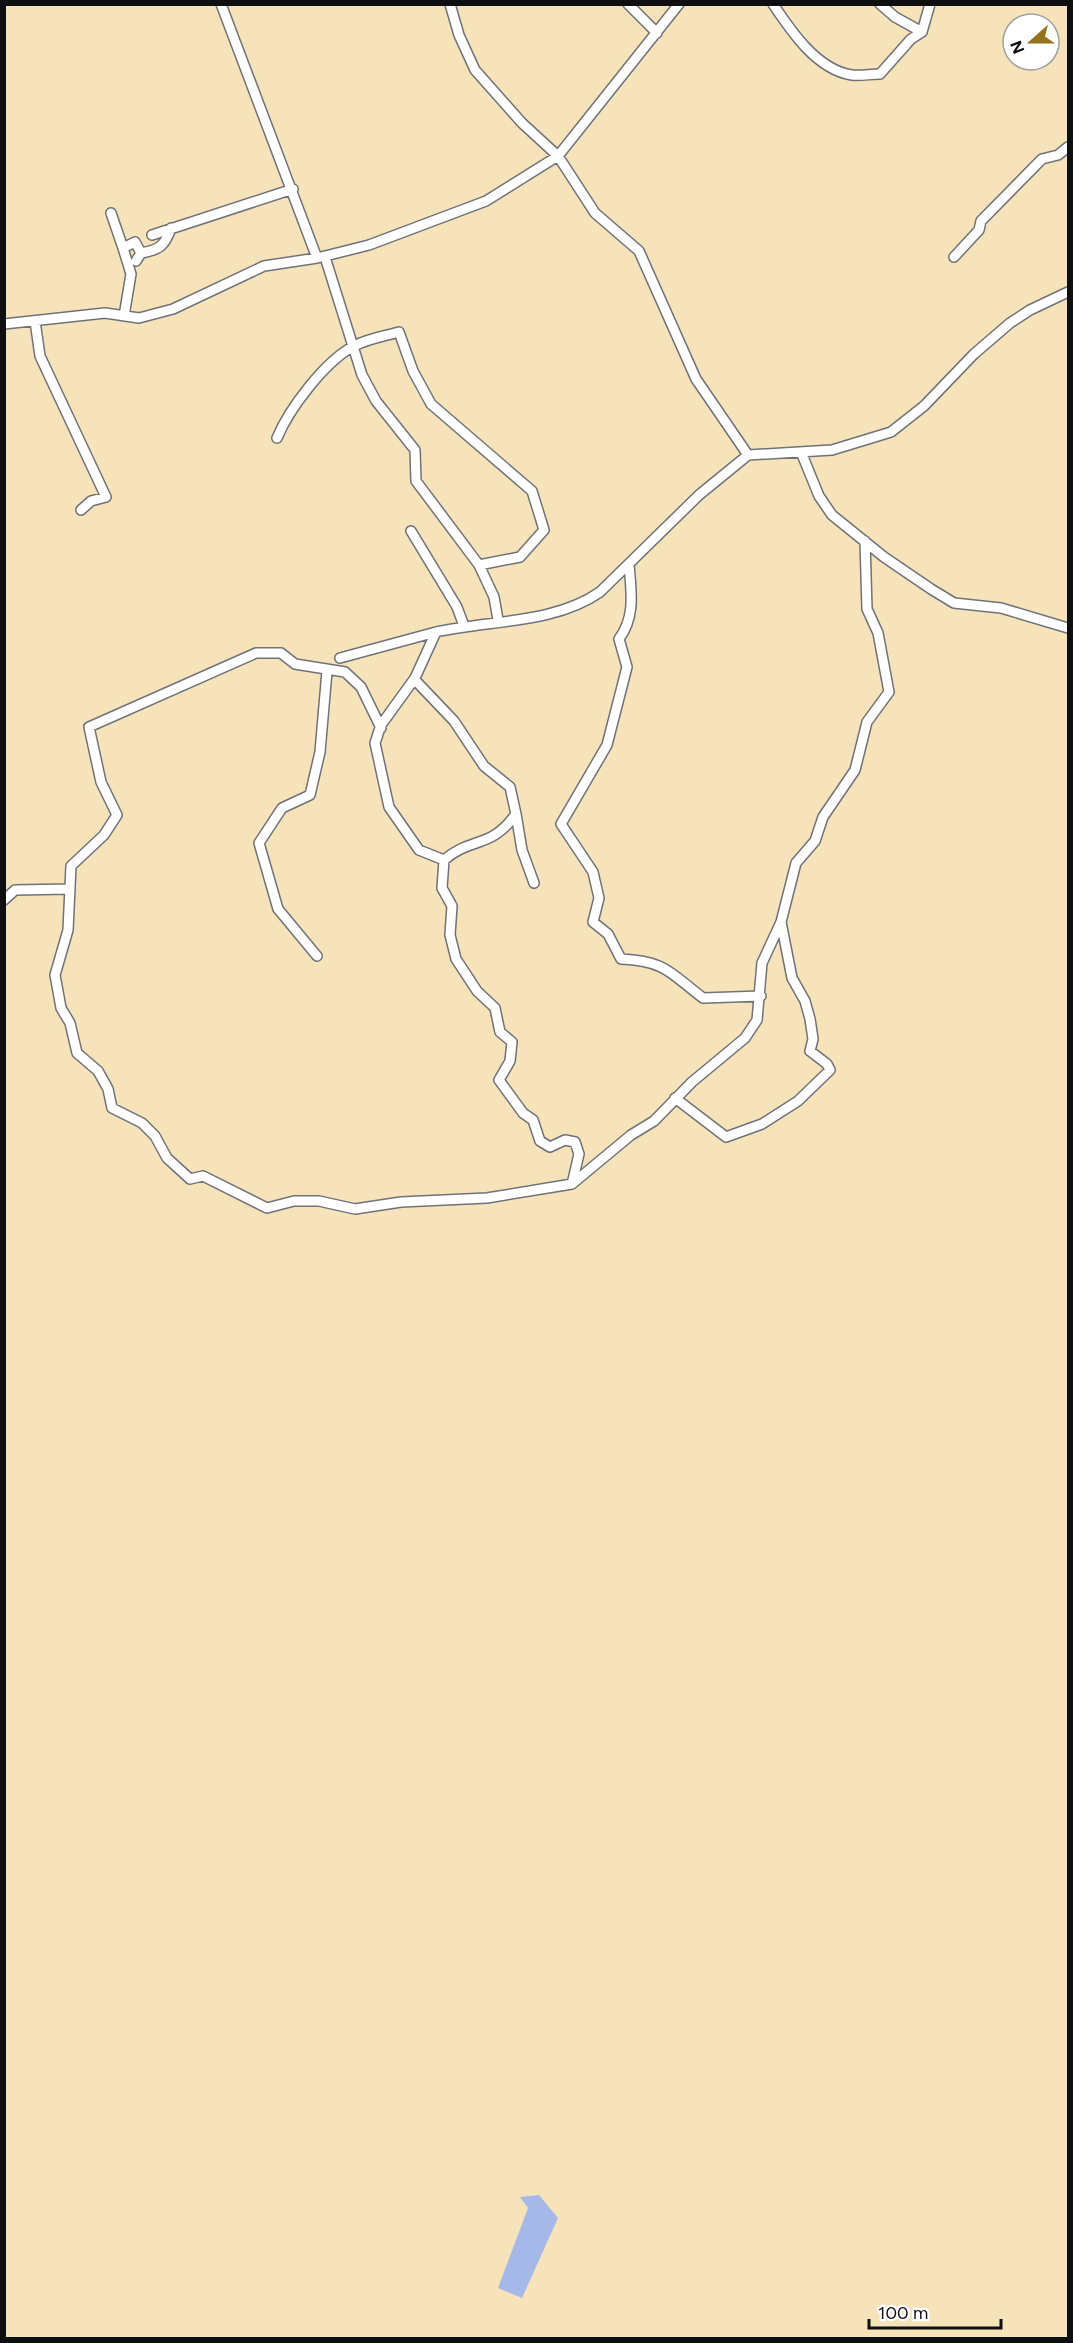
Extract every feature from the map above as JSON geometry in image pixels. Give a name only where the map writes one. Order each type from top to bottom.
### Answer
[{"type":"street","points":[[221,4],[321,257],[354,346],[362,375],[376,401],[415,450],[416,481],[479,565],[494,597],[498,620]]},
{"type":"street","points":[[450,4],[459,36],[475,70],[522,123],[558,156],[595,213],[639,251],[696,379],[748,455]]},
{"type":"street","points":[[628,4],[657,33]]},
{"type":"street","points":[[4,324],[105,314],[139,318],[173,309],[264,266],[321,257],[369,245],[486,201],[558,156],[679,4]]},
{"type":"street","points":[[773,4],[800,44],[813,55],[850,75],[880,74],[911,39],[922,32],[930,4]]},
{"type":"street","points":[[880,4],[895,17],[922,32]]},
{"type":"street","points":[[954,257],[979,230],[981,221],[1042,159],[1058,155],[1068,147]]},
{"type":"street","points":[[153,235],[293,189]]},
{"type":"street","points":[[111,213],[131,274],[124,316]]},
{"type":"street","points":[[123,248],[135,242],[139,257],[158,250],[166,242],[171,228]]},
{"type":"street","points":[[340,658],[436,632],[498,620],[542,616],[581,604],[600,592],[699,495],[748,455],[832,450],[891,432],[924,406],[967,360],[1010,323],[1030,310],[1068,292]]},
{"type":"street","points":[[35,321],[40,356],[105,497],[91,501],[81,510]]},
{"type":"street","points":[[278,438],[285,420],[301,402],[309,385],[354,346],[399,332],[414,371],[431,404],[532,491],[544,530],[520,557],[479,565]]},
{"type":"street","points":[[801,452],[825,507],[843,526],[865,540],[884,557],[954,603],[1001,608],[1068,628]]},
{"type":"street","points":[[411,531],[457,607],[464,626]]},
{"type":"street","points":[[381,728],[361,687],[345,672],[327,671],[296,664],[281,653],[256,652],[89,727],[101,782],[117,815],[104,835],[71,866],[68,930],[55,975],[62,1008],[70,1023],[77,1053],[98,1071],[108,1089],[112,1108],[142,1123],[155,1136],[167,1158],[190,1179],[203,1176],[267,1208],[294,1201],[319,1201],[355,1209],[401,1202],[487,1198],[572,1184],[631,1135],[654,1120],[675,1098],[745,1038],[757,1020],[761,996],[762,963],[781,922],[796,862],[815,841],[823,817],[855,770],[867,722],[889,692],[878,633],[867,609],[865,540]]},
{"type":"street","points":[[629,564],[632,606],[627,628],[619,639],[627,667],[607,745],[561,824],[592,872],[599,898],[593,922],[608,934],[621,959],[646,960],[667,969],[703,998],[761,996]]},
{"type":"street","points":[[436,632],[414,679],[381,728],[375,743],[389,807],[419,850],[444,860]]},
{"type":"street","points":[[317,956],[278,909],[258,843],[282,808],[310,795],[320,752],[327,671]]},
{"type":"street","points":[[414,679],[454,721],[484,766],[510,787],[522,850],[534,883]]},
{"type":"street","points":[[516,814],[504,831],[486,842],[458,848],[444,860],[442,888],[452,906],[450,935],[456,959],[477,991],[495,1008],[500,1032],[512,1042],[510,1061],[499,1080],[523,1113],[533,1120],[540,1141],[550,1146],[565,1140],[575,1143],[579,1154],[572,1184]]},
{"type":"street","points":[[4,900],[15,890],[70,889]]},
{"type":"street","points":[[675,1098],[726,1137],[762,1124],[798,1101],[831,1070],[810,1051],[813,1039],[810,1019],[805,1002],[792,978],[781,922]]},
{"type":"shaded area","points":[[5,5],[1068,5],[1068,2338],[5,2338]]},
{"type":"water","points":[[539,2195],[558,2218],[522,2298],[498,2288],[528,2208],[520,2197]]}]
